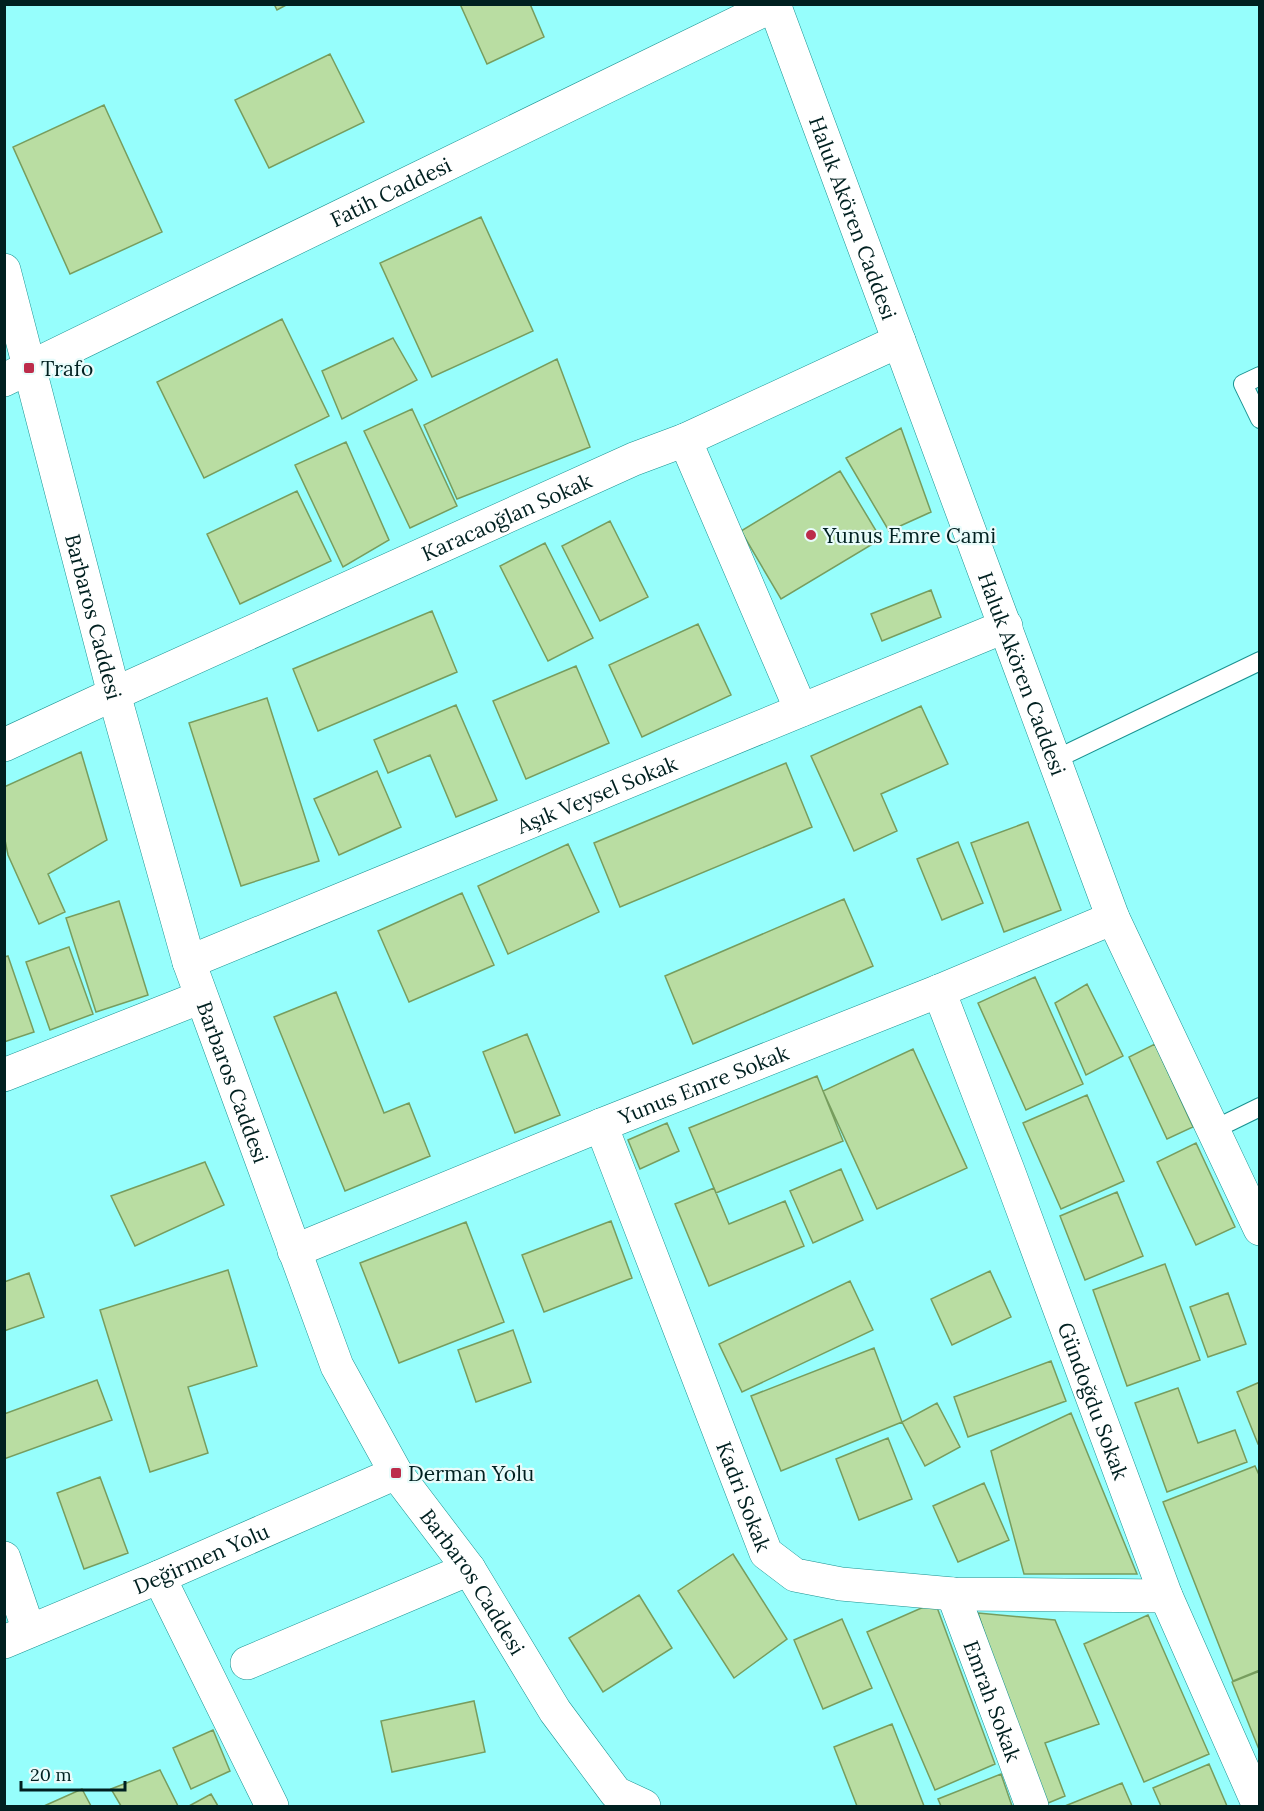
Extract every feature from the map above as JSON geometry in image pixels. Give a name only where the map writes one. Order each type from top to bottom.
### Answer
[{"type":"street","name":"Haluk Akören Caddesi","points":[[775,5],[1113,918],[1260,1229]]},
{"type":"street","name":"Fatih Caddesi","points":[[17,374],[775,5]]},
{"type":"street","name":"Barbaros Caddesi","points":[[4,270],[17,374],[114,693],[189,962],[338,1366],[396,1473],[469,1569],[555,1711],[628,1802]]},
{"type":"street","name":"Karacaoğlan Sokak","points":[[4,745],[114,693],[634,459],[685,440],[899,340]]},
{"type":"street","points":[[685,440],[801,710]]},
{"type":"street","name":"Aşık Veysel Sokak","points":[[189,962],[1006,626]]},
{"type":"street","name":"Yunus Emre Sokak","points":[[294,1251],[601,1125],[939,991],[1113,918]]},
{"type":"street","name":"Gündoğdu Sokak","points":[[939,991],[1166,1596],[1259,1806]]},
{"type":"street","points":[[4,1075],[201,997]]},
{"type":"street","name":"Kadri Sokak","points":[[601,1125],[766,1553],[795,1575],[842,1584],[953,1594],[1166,1596]]},
{"type":"street","name":"Değirmen Yolu","points":[[17,1636],[159,1577],[396,1473]]},
{"type":"street","points":[[4,1558],[17,1636]]},
{"type":"street","points":[[247,1663],[469,1569]]},
{"type":"street","points":[[159,1577],[272,1806]]},
{"type":"street","name":"Emrah Sokak","points":[[953,1594],[1032,1806]]},
{"type":"lane","points":[[1260,376],[1243,384],[1260,419]]},
{"type":"lane","points":[[1054,760],[1260,661]]},
{"type":"lane","points":[[1213,1130],[1260,1107]]},
{"type":"building","points":[[274,4],[288,4],[277,10]]},
{"type":"building","points":[[460,4],[530,4],[544,37],[487,64]]},
{"type":"building","points":[[330,54],[364,122],[269,168],[235,100]]},
{"type":"building","points":[[104,105],[162,232],[70,274],[13,147]]},
{"type":"building","points":[[481,217],[533,331],[432,377],[380,263]]},
{"type":"building","points":[[282,319],[329,416],[204,478],[157,382]]},
{"type":"building","points":[[393,338],[417,380],[342,419],[322,371]]},
{"type":"building","points":[[557,359],[590,447],[457,499],[424,425]]},
{"type":"building","points":[[412,409],[457,506],[410,528],[364,431]]},
{"type":"building","points":[[901,428],[931,512],[889,531],[846,458]]},
{"type":"building","points":[[346,442],[389,540],[343,567],[295,465]]},
{"type":"building","name":"Yunus Emre Cami","points":[[840,471],[881,539],[781,599],[741,531]]},
{"type":"building","points":[[297,491],[331,561],[240,604],[207,534]]},
{"type":"building","points":[[610,521],[648,597],[600,621],[562,546]]},
{"type":"building","points":[[545,543],[593,638],[548,661],[500,566]]},
{"type":"building","points":[[931,590],[941,617],[882,641],[871,614]]},
{"type":"building","points":[[432,611],[457,672],[318,731],[293,669]]},
{"type":"building","points":[[698,624],[731,695],[642,737],[609,665]]},
{"type":"building","points":[[576,666],[609,743],[526,779],[493,701]]},
{"type":"building","points":[[267,698],[319,861],[241,886],[189,723]]},
{"type":"building","points":[[456,705],[497,800],[456,817],[430,755],[388,773],[374,740]]},
{"type":"building","points":[[921,706],[948,764],[881,794],[897,831],[854,851],[811,756]]},
{"type":"building","points":[[81,752],[107,840],[48,874],[65,912],[39,924],[8,855],[4,835],[4,787]]},
{"type":"building","points":[[786,763],[812,827],[620,907],[594,843]]},
{"type":"building","points":[[377,771],[401,827],[339,855],[314,799]]},
{"type":"building","points":[[1028,822],[1061,910],[1004,932],[971,843]]},
{"type":"building","points":[[958,842],[983,903],[942,920],[917,859]]},
{"type":"building","points":[[568,844],[599,912],[508,954],[478,886]]},
{"type":"building","points":[[462,893],[494,965],[409,1002],[378,931]]},
{"type":"building","points":[[844,899],[873,966],[693,1044],[665,976]]},
{"type":"building","points":[[119,901],[148,995],[96,1012],[66,918]]},
{"type":"building","points":[[69,947],[93,1014],[50,1030],[26,962]]},
{"type":"building","points":[[8,956],[34,1032],[4,1042],[4,957]]},
{"type":"building","points":[[1035,977],[1083,1084],[1026,1110],[978,1003]]},
{"type":"building","points":[[1087,984],[1123,1056],[1086,1075],[1055,1003]]},
{"type":"building","points":[[336,992],[384,1113],[409,1103],[430,1156],[345,1191],[274,1017]]},
{"type":"building","points":[[527,1034],[560,1115],[515,1133],[483,1052]]},
{"type":"building","points":[[1155,1044],[1193,1127],[1167,1139],[1129,1057]]},
{"type":"building","points":[[913,1049],[967,1168],[877,1209],[823,1091]]},
{"type":"building","points":[[817,1076],[843,1141],[716,1193],[689,1128]]},
{"type":"building","points":[[1087,1095],[1124,1181],[1061,1209],[1023,1123]]},
{"type":"building","points":[[667,1123],[679,1151],[640,1169],[628,1140]]},
{"type":"building","points":[[1196,1143],[1235,1227],[1196,1245],[1157,1162]]},
{"type":"building","points":[[205,1162],[224,1205],[135,1246],[111,1196]]},
{"type":"building","points":[[841,1169],[863,1220],[813,1243],[790,1191]]},
{"type":"building","points":[[714,1188],[729,1224],[785,1201],[804,1246],[709,1286],[675,1204]]},
{"type":"building","points":[[1117,1192],[1143,1256],[1085,1280],[1060,1216]]},
{"type":"building","points":[[611,1221],[632,1278],[544,1312],[522,1255]]},
{"type":"building","points":[[466,1222],[504,1322],[399,1363],[360,1263]]},
{"type":"building","points":[[1165,1264],[1200,1360],[1127,1386],[1093,1290]]},
{"type":"building","points":[[228,1270],[257,1366],[188,1387],[208,1453],[150,1472],[100,1310]]},
{"type":"building","points":[[990,1271],[1011,1317],[952,1345],[931,1299]]},
{"type":"building","points":[[29,1273],[44,1317],[4,1331],[4,1282]]},
{"type":"building","points":[[850,1281],[873,1330],[742,1392],[719,1344]]},
{"type":"building","points":[[1228,1293],[1246,1344],[1208,1357],[1190,1307]]},
{"type":"building","points":[[513,1330],[531,1382],[476,1402],[458,1350]]},
{"type":"building","points":[[874,1348],[902,1422],[781,1471],[751,1396]]},
{"type":"building","points":[[1051,1361],[1066,1401],[968,1437],[954,1397]]},
{"type":"building","points":[[97,1380],[112,1420],[4,1459],[4,1414]]},
{"type":"building","points":[[1260,1382],[1260,1443],[1258,1444],[1237,1392]]},
{"type":"building","points":[[1178,1388],[1198,1443],[1235,1430],[1247,1462],[1167,1492],[1135,1403]]},
{"type":"building","points":[[937,1403],[960,1447],[925,1466],[902,1422]]},
{"type":"building","points":[[1071,1413],[1137,1574],[1024,1574],[991,1451]]},
{"type":"building","points":[[888,1438],[912,1499],[859,1520],[836,1459]]},
{"type":"building","points":[[1255,1466],[1260,1477],[1260,1670],[1233,1681],[1163,1502]]},
{"type":"building","points":[[100,1477],[128,1553],[84,1569],[57,1493]]},
{"type":"building","points":[[984,1483],[1009,1540],[958,1562],[933,1506]]},
{"type":"building","points":[[733,1554],[787,1639],[734,1678],[678,1591]]},
{"type":"building","points":[[639,1595],[672,1648],[603,1692],[569,1638]]},
{"type":"building","points":[[935,1602],[995,1764],[935,1790],[867,1632]]},
{"type":"building","points":[[978,1613],[1055,1620],[1099,1724],[1045,1743],[1065,1796],[1041,1806]]},
{"type":"building","points":[[1148,1615],[1209,1754],[1144,1782],[1084,1644]]},
{"type":"building","points":[[842,1619],[872,1688],[823,1709],[794,1640]]},
{"type":"building","points":[[1260,1671],[1260,1752],[1232,1682]]},
{"type":"building","points":[[474,1701],[485,1752],[392,1772],[381,1721]]},
{"type":"building","points":[[892,1724],[924,1806],[857,1806],[834,1747]]},
{"type":"building","points":[[213,1730],[230,1771],[191,1789],[173,1748]]},
{"type":"building","points":[[1209,1764],[1227,1806],[1161,1806],[1153,1788]]},
{"type":"building","points":[[160,1770],[178,1806],[121,1806],[111,1789]]},
{"type":"building","points":[[1001,1774],[1012,1806],[941,1806],[938,1799]]},
{"type":"building","points":[[1122,1783],[1132,1806],[1065,1806]]},
{"type":"building","points":[[82,1789],[91,1806],[44,1806]]},
{"type":"building","points":[[211,1794],[218,1806],[189,1806]]},
{"type":"place","name":"Trafo","points":[[29,368]]},
{"type":"place","name":"Yunus Emre Cami","points":[[811,535]]},
{"type":"place","name":"Derman Yolu","points":[[396,1473]]}]
